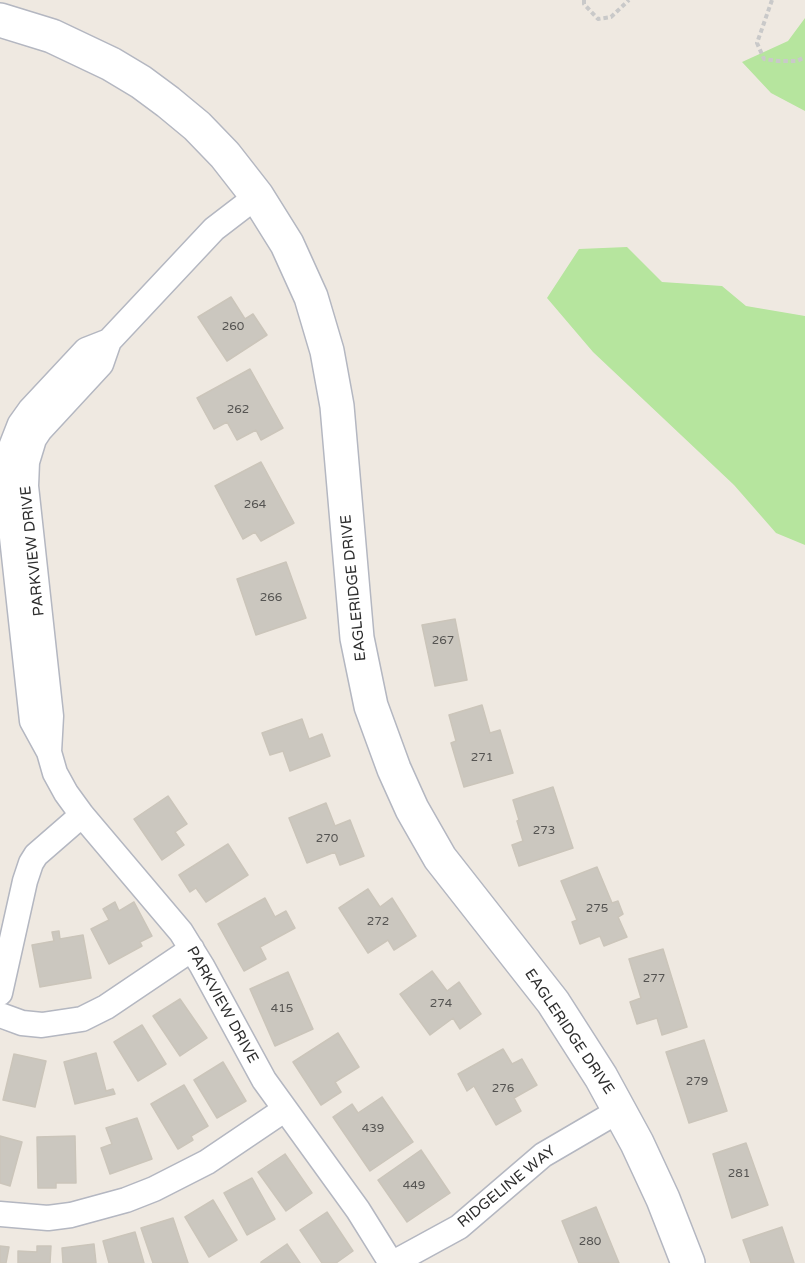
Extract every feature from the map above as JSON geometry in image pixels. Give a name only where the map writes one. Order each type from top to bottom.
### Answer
[{"type":"main road","name":"EAGLERIDGE DRIVE","points":[[0,20],[52,36],[111,64],[141,82],[197,126],[225,155],[257,196],[287,244],[311,297],[327,351],[337,406],[357,638],[371,706],[394,769],[412,809],[440,858],[552,1002],[620,1110],[663,1199],[688,1263]]},
{"type":"street","name":"PARKVIEW DRIVE","points":[[257,196],[214,229],[109,341],[86,350],[30,410],[20,423],[13,438],[6,466],[7,490],[32,721],[49,752],[60,783],[82,815],[169,917],[192,949],[264,1080],[358,1210],[392,1263]]},
{"type":"street","points":[[0,993],[25,880],[31,863],[36,855],[82,815]]},
{"type":"street","points":[[0,1015],[22,1023],[42,1025],[82,1019],[106,1007],[192,949]]},
{"type":"street","points":[[0,1214],[48,1218],[71,1215],[126,1200],[207,1162],[284,1110]]},
{"type":"street","name":"RIDGELINE WAY","points":[[392,1263],[459,1227],[543,1155],[620,1110]]},
{"type":"path","points":[[584,0],[584,4],[598,19],[611,17],[629,0]]},
{"type":"path","points":[[772,0],[757,44],[764,59],[778,62],[797,61],[805,57]]},
{"type":"green space","points":[[805,18],[805,111],[771,93],[742,62],[788,41]]},
{"type":"green space","points":[[627,247],[662,282],[722,286],[746,306],[805,316],[805,545],[776,533],[734,485],[593,352],[547,298],[579,249]]},
{"type":"building","points":[[231,297],[245,319],[253,314],[267,335],[227,361],[198,317]]},
{"type":"building","points":[[250,369],[283,428],[261,440],[256,430],[237,440],[227,422],[214,429],[197,398]]},
{"type":"building","points":[[261,462],[294,523],[261,541],[255,532],[243,539],[215,486]]},
{"type":"building","points":[[286,562],[306,618],[256,635],[237,579]]},
{"type":"building","points":[[455,619],[467,680],[435,686],[422,625]]},
{"type":"building","points":[[482,705],[490,733],[500,730],[513,773],[464,787],[451,743],[456,741],[449,715]]},
{"type":"building","points":[[302,719],[309,739],[322,734],[330,756],[290,771],[283,751],[270,755],[262,733]]},
{"type":"building","points":[[553,787],[573,848],[519,866],[512,845],[523,841],[513,800]]},
{"type":"building","points":[[168,796],[187,824],[175,832],[184,845],[162,860],[134,819]]},
{"type":"building","points":[[326,803],[335,826],[350,820],[364,856],[340,865],[335,852],[307,863],[289,818]]},
{"type":"building","points":[[228,844],[248,875],[206,902],[196,888],[190,892],[179,875]]},
{"type":"building","points":[[597,867],[612,903],[618,901],[623,914],[618,917],[627,937],[604,946],[600,936],[580,944],[572,922],[577,920],[561,881]]},
{"type":"building","points":[[368,889],[380,907],[392,898],[416,936],[394,950],[388,940],[368,953],[339,908]]},
{"type":"building","points":[[265,898],[275,917],[286,911],[295,928],[260,947],[266,959],[244,971],[218,924]]},
{"type":"building","points":[[115,902],[119,911],[134,902],[152,936],[140,942],[142,946],[109,964],[91,929],[109,920],[103,909]]},
{"type":"building","points":[[59,931],[60,939],[83,935],[91,978],[40,987],[32,945],[54,941],[52,932]]},
{"type":"building","points":[[663,949],[687,1027],[662,1035],[657,1018],[637,1024],[630,1002],[641,998],[629,959]]},
{"type":"building","points":[[432,971],[447,991],[459,982],[481,1014],[460,1029],[453,1018],[430,1035],[400,994]]},
{"type":"building","points":[[288,972],[313,1029],[275,1046],[250,989]]},
{"type":"building","points":[[180,999],[207,1038],[180,1056],[153,1016]]},
{"type":"building","points":[[142,1025],[166,1064],[138,1081],[114,1042]]},
{"type":"building","points":[[338,1033],[359,1067],[335,1082],[341,1092],[321,1105],[293,1062]]},
{"type":"building","points":[[704,1040],[727,1111],[689,1123],[666,1052]]},
{"type":"building","points":[[503,1049],[512,1064],[522,1059],[537,1085],[514,1098],[521,1111],[496,1125],[474,1086],[467,1091],[458,1074]]},
{"type":"building","points":[[96,1053],[106,1091],[113,1089],[115,1094],[75,1104],[64,1062]]},
{"type":"building","points":[[14,1054],[46,1061],[35,1107],[3,1100]]},
{"type":"building","points":[[223,1062],[246,1101],[217,1118],[194,1080]]},
{"type":"building","points":[[184,1085],[208,1126],[191,1136],[193,1140],[178,1149],[151,1104]]},
{"type":"building","points":[[382,1097],[413,1142],[370,1171],[333,1117],[352,1104],[358,1113]]},
{"type":"building","points":[[137,1118],[152,1159],[110,1174],[101,1148],[112,1144],[106,1128]]},
{"type":"building","points":[[0,1136],[22,1142],[10,1186],[0,1183]]},
{"type":"building","points":[[75,1136],[76,1183],[56,1183],[56,1188],[38,1188],[37,1137]]},
{"type":"building","points":[[746,1143],[768,1205],[732,1218],[713,1154]]},
{"type":"building","points":[[421,1150],[450,1193],[407,1222],[378,1180]]},
{"type":"building","points":[[285,1154],[312,1193],[286,1211],[258,1172]]},
{"type":"building","points":[[252,1178],[275,1219],[247,1235],[224,1193]]},
{"type":"building","points":[[213,1200],[237,1240],[209,1257],[185,1217]]},
{"type":"building","points":[[596,1207],[619,1263],[579,1263],[562,1221]]},
{"type":"building","points":[[327,1212],[353,1251],[336,1263],[322,1263],[300,1230]]},
{"type":"building","points":[[173,1218],[188,1263],[153,1263],[141,1228]]},
{"type":"building","points":[[782,1227],[794,1263],[751,1263],[743,1240]]},
{"type":"building","points":[[135,1232],[144,1263],[109,1263],[103,1241]]},
{"type":"building","points":[[94,1244],[96,1263],[63,1263],[62,1248]]},
{"type":"building","points":[[287,1244],[300,1263],[261,1263],[261,1262]]},
{"type":"building","points":[[0,1246],[9,1247],[6,1263],[0,1263]]},
{"type":"building","points":[[37,1246],[51,1246],[50,1263],[18,1263],[18,1251],[37,1252]]}]
